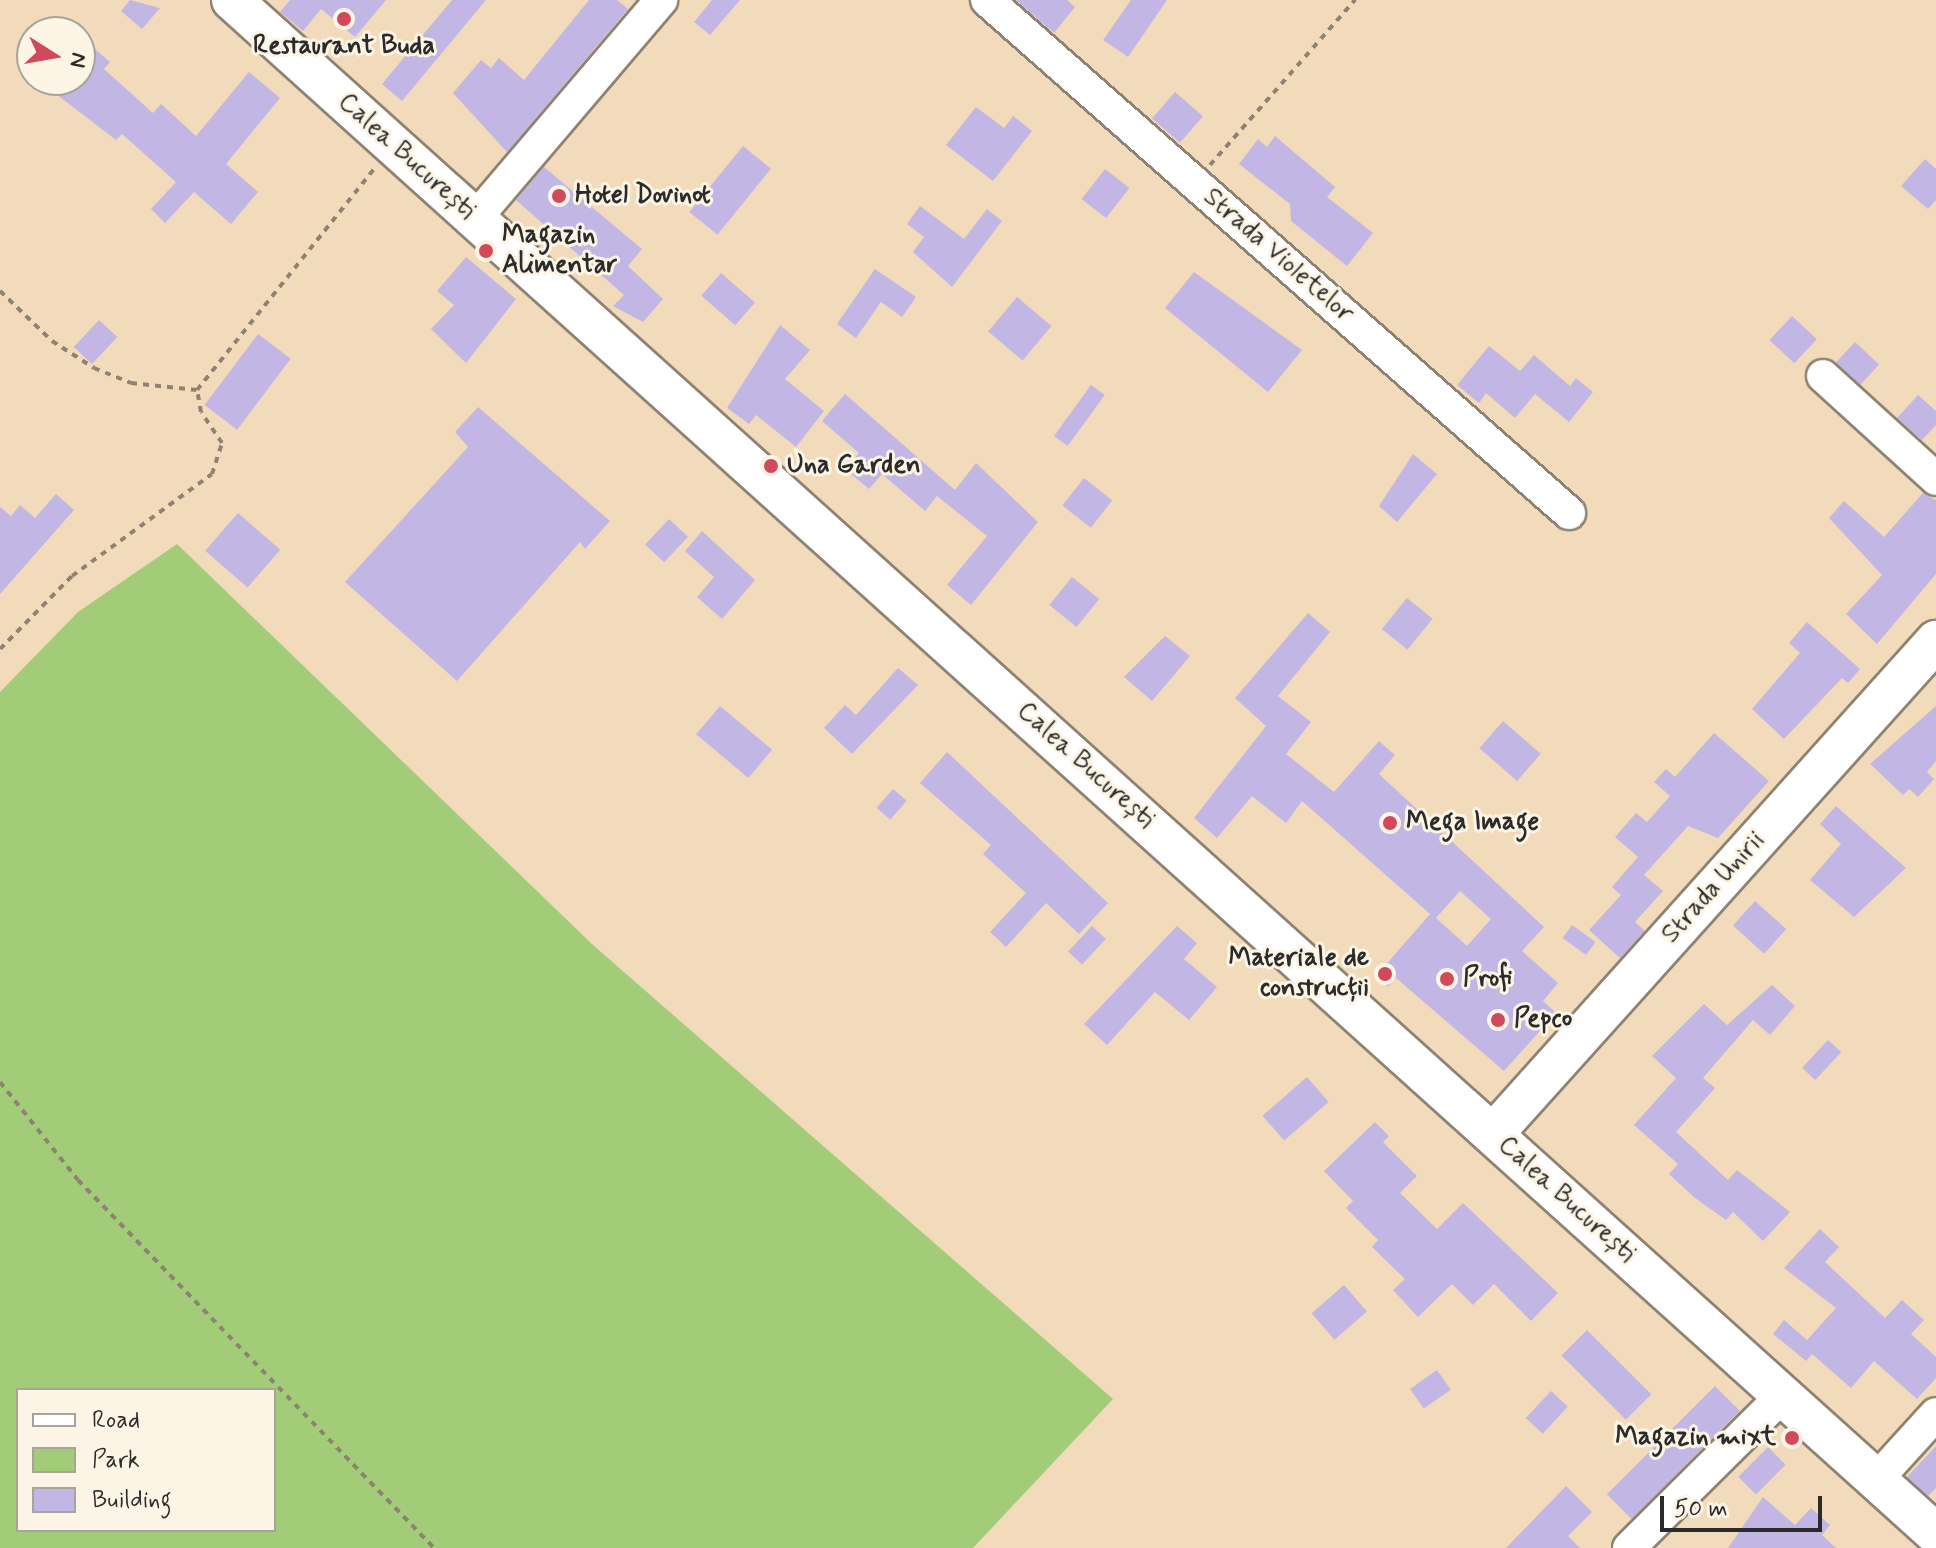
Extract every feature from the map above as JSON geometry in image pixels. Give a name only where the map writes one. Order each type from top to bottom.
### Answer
[{"type":"main road","name":"Calea București","points":[[232,0],[1936,1534]]},
{"type":"main road","name":"Strada Unirii","points":[[1493,1134],[1936,641]]},
{"type":"street","points":[[474,220],[661,0]]},
{"type":"street","name":"Strada Violetelor","points":[[987,0],[1569,513]]},
{"type":"street","points":[[1823,376],[1936,479]]},
{"type":"street","points":[[1629,1548],[1782,1396]]},
{"type":"street","points":[[1876,1480],[1936,1414]]},
{"type":"path","points":[[1195,182],[1355,0]]},
{"type":"path","points":[[0,649],[72,576],[212,474],[222,443],[201,412],[197,390],[395,145]]},
{"type":"path","points":[[0,291],[52,341],[94,368],[131,383],[197,390]]},
{"type":"path","points":[[0,1082],[78,1180],[434,1548]]},
{"type":"green space","points":[[177,544],[593,945],[1113,1399],[973,1548],[0,1548],[0,692],[78,612]]},
{"type":"building","points":[[130,0],[160,8],[142,29],[121,11]]},
{"type":"building","points":[[290,0],[386,0],[355,37],[321,9],[303,31],[280,12]]},
{"type":"building","points":[[452,0],[486,0],[402,101],[382,84]]},
{"type":"building","points":[[589,0],[617,0],[628,9],[507,152],[453,93],[481,60],[491,68],[499,58],[524,80]]},
{"type":"building","points":[[712,0],[740,0],[710,35],[694,22]]},
{"type":"building","points":[[1016,0],[1067,0],[1075,7],[1054,33]]},
{"type":"building","points":[[1131,0],[1167,0],[1128,57],[1103,40]]},
{"type":"building","points":[[96,50],[110,62],[104,69],[153,113],[161,104],[196,136],[249,72],[280,98],[226,164],[258,192],[231,224],[194,192],[165,223],[151,209],[176,182],[122,134],[116,140],[59,96],[96,96]]},
{"type":"building","points":[[1175,92],[1203,116],[1180,143],[1152,118]]},
{"type":"building","points":[[976,107],[1004,128],[1013,116],[1032,131],[993,181],[946,145]]},
{"type":"building","points":[[1275,136],[1335,187],[1327,197],[1373,233],[1347,266],[1291,221],[1290,204],[1239,164],[1258,139],[1267,147]]},
{"type":"building","points":[[743,146],[771,169],[717,235],[690,212]]},
{"type":"building","points":[[1925,159],[1936,169],[1936,200],[1928,209],[1901,186]]},
{"type":"building","points":[[544,167],[642,249],[628,266],[663,299],[643,322],[613,306],[624,295],[516,200]]},
{"type":"building","points":[[1105,169],[1129,188],[1106,218],[1082,199]]},
{"type":"building","points":[[920,206],[964,239],[987,209],[1002,221],[952,287],[913,252],[924,237],[907,224]]},
{"type":"building","points":[[466,257],[516,299],[466,363],[431,329],[454,305],[437,291]]},
{"type":"building","points":[[875,269],[916,297],[902,317],[881,302],[856,338],[837,324]]},
{"type":"building","points":[[1194,272],[1302,350],[1268,392],[1165,308]]},
{"type":"building","points":[[721,273],[755,303],[735,325],[701,296]]},
{"type":"building","points":[[1017,297],[1051,326],[1023,360],[988,331]]},
{"type":"building","points":[[1792,316],[1817,339],[1794,363],[1769,340]]},
{"type":"building","points":[[99,320],[117,337],[92,364],[74,347]]},
{"type":"building","points":[[780,325],[810,350],[785,379],[824,411],[796,447],[756,415],[749,424],[727,408]]},
{"type":"building","points":[[258,334],[291,359],[237,430],[204,405]]},
{"type":"building","points":[[1855,342],[1879,365],[1860,385],[1836,362]]},
{"type":"building","points":[[1489,346],[1520,371],[1534,355],[1570,386],[1576,378],[1593,392],[1569,422],[1535,394],[1515,418],[1486,393],[1479,403],[1457,385]]},
{"type":"building","points":[[1091,385],[1105,395],[1068,446],[1054,436]]},
{"type":"building","points":[[845,394],[955,490],[976,463],[1038,522],[971,605],[947,585],[987,536],[937,496],[925,511],[882,474],[869,489],[845,469],[859,453],[822,421]]},
{"type":"building","points":[[1918,395],[1936,411],[1936,425],[1922,440],[1897,418]]},
{"type":"building","points":[[478,407],[610,521],[585,549],[580,542],[457,681],[345,582],[468,447],[455,432]]},
{"type":"building","points":[[1413,454],[1437,474],[1397,522],[1379,506]]},
{"type":"building","points":[[1084,478],[1112,500],[1091,528],[1062,506]]},
{"type":"building","points":[[1923,493],[1936,500],[1936,574],[1877,644],[1846,614],[1882,575],[1829,518],[1844,501],[1884,537]]},
{"type":"building","points":[[56,494],[74,510],[0,594],[0,507],[11,516],[20,505],[35,518]]},
{"type":"building","points":[[238,513],[280,550],[247,587],[205,551]]},
{"type":"building","points":[[669,519],[688,537],[664,562],[645,545]]},
{"type":"building","points":[[702,531],[755,580],[722,619],[697,597],[714,577],[685,551]]},
{"type":"building","points":[[1072,577],[1099,599],[1077,627],[1049,605]]},
{"type":"building","points":[[1407,598],[1433,619],[1407,650],[1382,629]]},
{"type":"building","points":[[1308,613],[1330,632],[1278,696],[1311,722],[1286,754],[1334,792],[1379,741],[1395,755],[1379,774],[1544,927],[1522,951],[1558,983],[1543,1001],[1556,1013],[1504,1071],[1396,978],[1388,987],[1376,976],[1430,914],[1302,801],[1286,823],[1252,796],[1217,838],[1194,818],[1266,726],[1235,698]],"holes":[[[1460,891],[1491,919],[1467,946],[1436,918]]]},
{"type":"building","points":[[1807,622],[1860,669],[1848,683],[1842,678],[1784,739],[1752,709],[1800,653],[1789,643]]},
{"type":"building","points":[[1165,636],[1190,656],[1152,701],[1124,677]]},
{"type":"building","points":[[898,668],[918,685],[852,754],[824,728],[845,705],[856,715]]},
{"type":"building","points":[[720,706],[772,750],[748,778],[696,734]]},
{"type":"building","points":[[1936,706],[1936,761],[1927,772],[1934,779],[1918,797],[1909,789],[1903,795],[1870,764]]},
{"type":"building","points":[[1503,721],[1541,754],[1517,781],[1479,748]]},
{"type":"building","points":[[1714,733],[1769,781],[1718,838],[1688,826],[1644,875],[1663,891],[1635,922],[1645,931],[1620,958],[1589,930],[1621,895],[1612,887],[1638,857],[1615,837],[1636,813],[1647,822],[1670,796],[1654,782],[1666,769],[1675,777]]},
{"type":"building","points":[[947,752],[1108,903],[1079,934],[1046,903],[1006,947],[990,932],[1026,893],[983,854],[991,845],[920,783]]},
{"type":"building","points":[[893,789],[907,801],[890,820],[877,808]]},
{"type":"building","points":[[1836,806],[1906,868],[1854,917],[1810,880],[1841,844],[1820,824]]},
{"type":"building","points":[[1755,901],[1786,929],[1764,954],[1733,926]]},
{"type":"building","points":[[1572,925],[1595,942],[1586,955],[1563,938]]},
{"type":"building","points":[[1092,926],[1106,939],[1082,965],[1068,952]]},
{"type":"building","points":[[1177,926],[1197,943],[1184,959],[1217,987],[1189,1020],[1155,992],[1107,1045],[1084,1024]]},
{"type":"building","points":[[1772,985],[1795,1006],[1770,1035],[1753,1020],[1703,1078],[1715,1088],[1676,1132],[1728,1180],[1737,1170],[1790,1212],[1763,1241],[1733,1212],[1726,1220],[1695,1198],[1669,1174],[1678,1164],[1634,1125],[1676,1078],[1652,1056],[1704,1004],[1727,1025]]},
{"type":"building","points":[[1828,1040],[1841,1052],[1815,1080],[1802,1068]]},
{"type":"building","points":[[1307,1077],[1329,1102],[1284,1141],[1262,1116]]},
{"type":"building","points":[[1375,1122],[1389,1136],[1383,1142],[1417,1176],[1400,1193],[1437,1229],[1463,1203],[1558,1293],[1531,1321],[1494,1284],[1473,1305],[1452,1284],[1418,1317],[1393,1290],[1405,1279],[1372,1247],[1378,1240],[1346,1208],[1353,1201],[1324,1171]]},
{"type":"building","points":[[1820,1229],[1839,1247],[1825,1262],[1885,1318],[1902,1300],[1924,1320],[1911,1334],[1936,1357],[1936,1378],[1917,1399],[1874,1361],[1851,1388],[1812,1354],[1806,1361],[1773,1334],[1784,1320],[1807,1340],[1836,1308],[1784,1268]]},
{"type":"building","points":[[1344,1285],[1367,1311],[1335,1340],[1312,1313]]},
{"type":"building","points":[[1587,1330],[1651,1394],[1626,1420],[1562,1355]]},
{"type":"building","points":[[1437,1370],[1451,1390],[1424,1409],[1410,1389]]},
{"type":"building","points":[[1715,1386],[1740,1411],[1632,1519],[1607,1494]]},
{"type":"building","points":[[1551,1391],[1568,1407],[1543,1434],[1526,1418]]},
{"type":"building","points":[[1936,1446],[1936,1488],[1928,1496],[1907,1477]]},
{"type":"building","points":[[1768,1447],[1786,1465],[1756,1494],[1738,1477]]},
{"type":"building","points":[[1566,1486],[1592,1512],[1568,1536],[1580,1548],[1506,1548]]},
{"type":"building","points":[[1763,1497],[1795,1525],[1811,1508],[1830,1525],[1822,1535],[1836,1548],[1728,1548]]},
{"type":"place","name":"Restaurant Buda","points":[[344,19]]},
{"type":"place","name":"Hotel Dovinot","points":[[559,196]]},
{"type":"place","name":"Magazin Alimentar","points":[[486,251]]},
{"type":"place","name":"Una Garden","points":[[771,466]]},
{"type":"place","name":"Mega Image","points":[[1390,823]]},
{"type":"place","name":"Materiale de construcții","points":[[1385,974]]},
{"type":"place","name":"Profi","points":[[1447,979]]},
{"type":"place","name":"Pepco","points":[[1498,1020]]},
{"type":"place","name":"Magazin mixt","points":[[1792,1438]]}]
